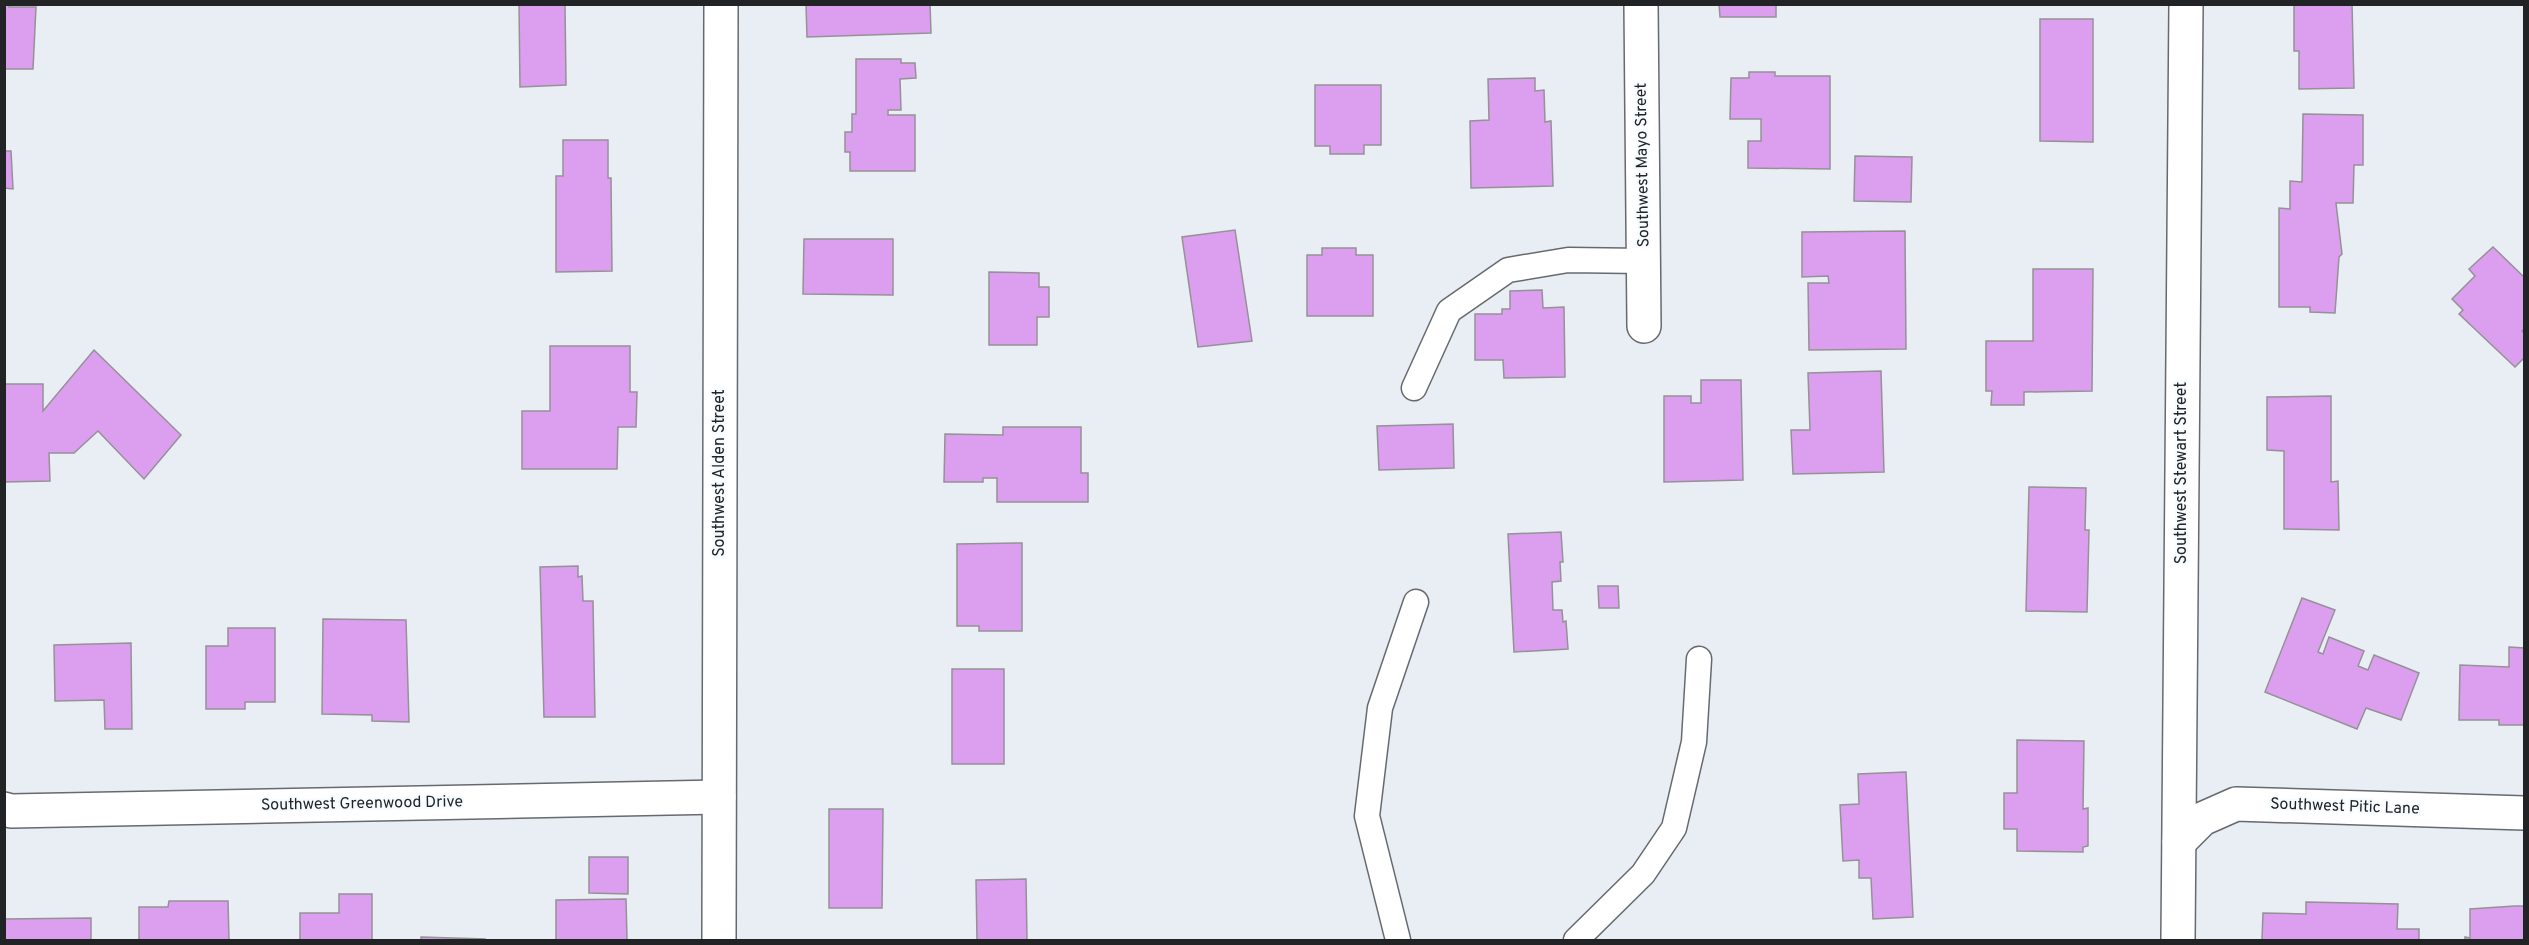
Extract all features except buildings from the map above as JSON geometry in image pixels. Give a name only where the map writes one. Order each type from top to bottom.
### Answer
[{"type":"street","name":"Southwest Alden Street","points":[[719,940],[721,4]]},
{"type":"street","name":"Southwest Mayo Street","points":[[1641,4],[1644,326]]},
{"type":"street","name":"Southwest Stewart Street","points":[[2178,940],[2186,4]]},
{"type":"street","name":"Southwest Greenwood Drive","points":[[4,809],[22,811],[719,797]]},
{"type":"street","name":"Southwest Pitic Lane","points":[[2179,842],[2202,819],[2236,804],[2524,813]]},
{"type":"lane","points":[[1414,388],[1449,311],[1508,270],[1568,260],[1644,261]]},
{"type":"lane","points":[[1398,940],[1367,816],[1380,708],[1416,602]]},
{"type":"lane","points":[[1575,940],[1643,874],[1674,828],[1694,742],[1699,659]]}]
